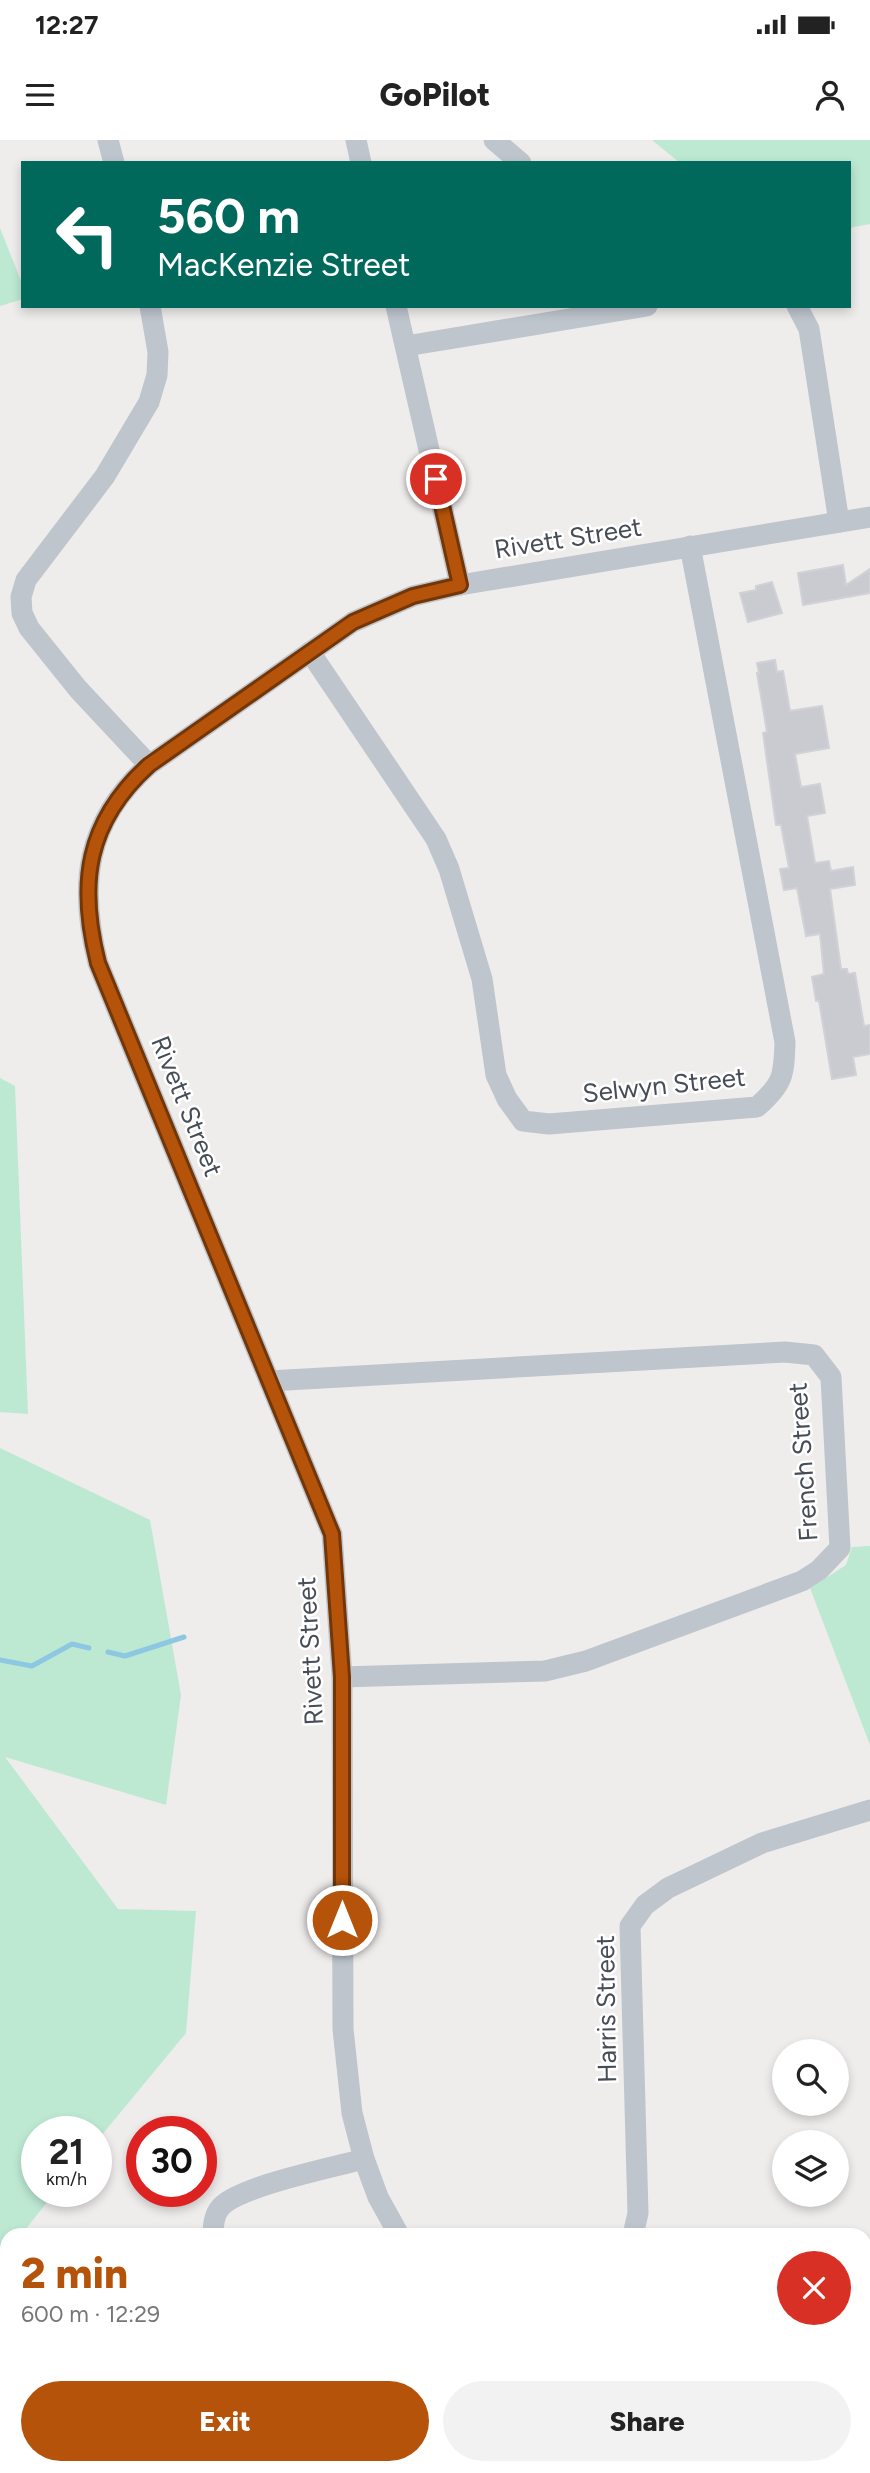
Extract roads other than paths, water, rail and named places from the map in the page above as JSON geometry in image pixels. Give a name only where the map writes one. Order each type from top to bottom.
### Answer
[{"type":"street","points":[[108,140],[113,161]]},
{"type":"street","points":[[356,140],[361,161]]},
{"type":"street","points":[[494,140],[520,161]]},
{"type":"street","points":[[149,765],[78,689],[39,641],[22,613],[21,597],[26,580],[105,476],[149,402],[157,375],[158,352],[150,308]]},
{"type":"street","points":[[396,308],[460,585]]},
{"type":"street","points":[[406,346],[635,308]]},
{"type":"street","points":[[798,308],[808,329],[839,522]]},
{"type":"street","name":"Rivett Street","points":[[395,2228],[378,2197],[364,2160],[352,2113],[342,2029],[342,1677],[332,1534],[98,963],[89,928],[88,877],[97,839],[114,805],[131,781],[149,765],[353,622],[413,596],[460,585],[870,517]]},
{"type":"street","name":"Selwyn Street","points":[[310,652],[436,839],[449,869],[482,979],[496,1075],[507,1099],[523,1121],[549,1124],[757,1107],[775,1092],[784,1070],[785,1042],[690,547]]},
{"type":"street","name":"French Street","points":[[269,1381],[785,1352],[814,1355],[831,1377],[839,1548],[819,1570],[802,1581],[586,1661],[545,1671],[342,1677]]},
{"type":"street","name":"Harris Street","points":[[635,2228],[638,2213],[630,1926],[645,1905],[679,1882],[762,1843],[870,1810]]},
{"type":"street","points":[[213,2228],[220,2208],[244,2192],[364,2160]]},
{"type":"waterway","points":[[108,1652],[125,1656],[184,1637]]},
{"type":"waterway","points":[[0,1660],[32,1666],[72,1644],[89,1648]]}]
